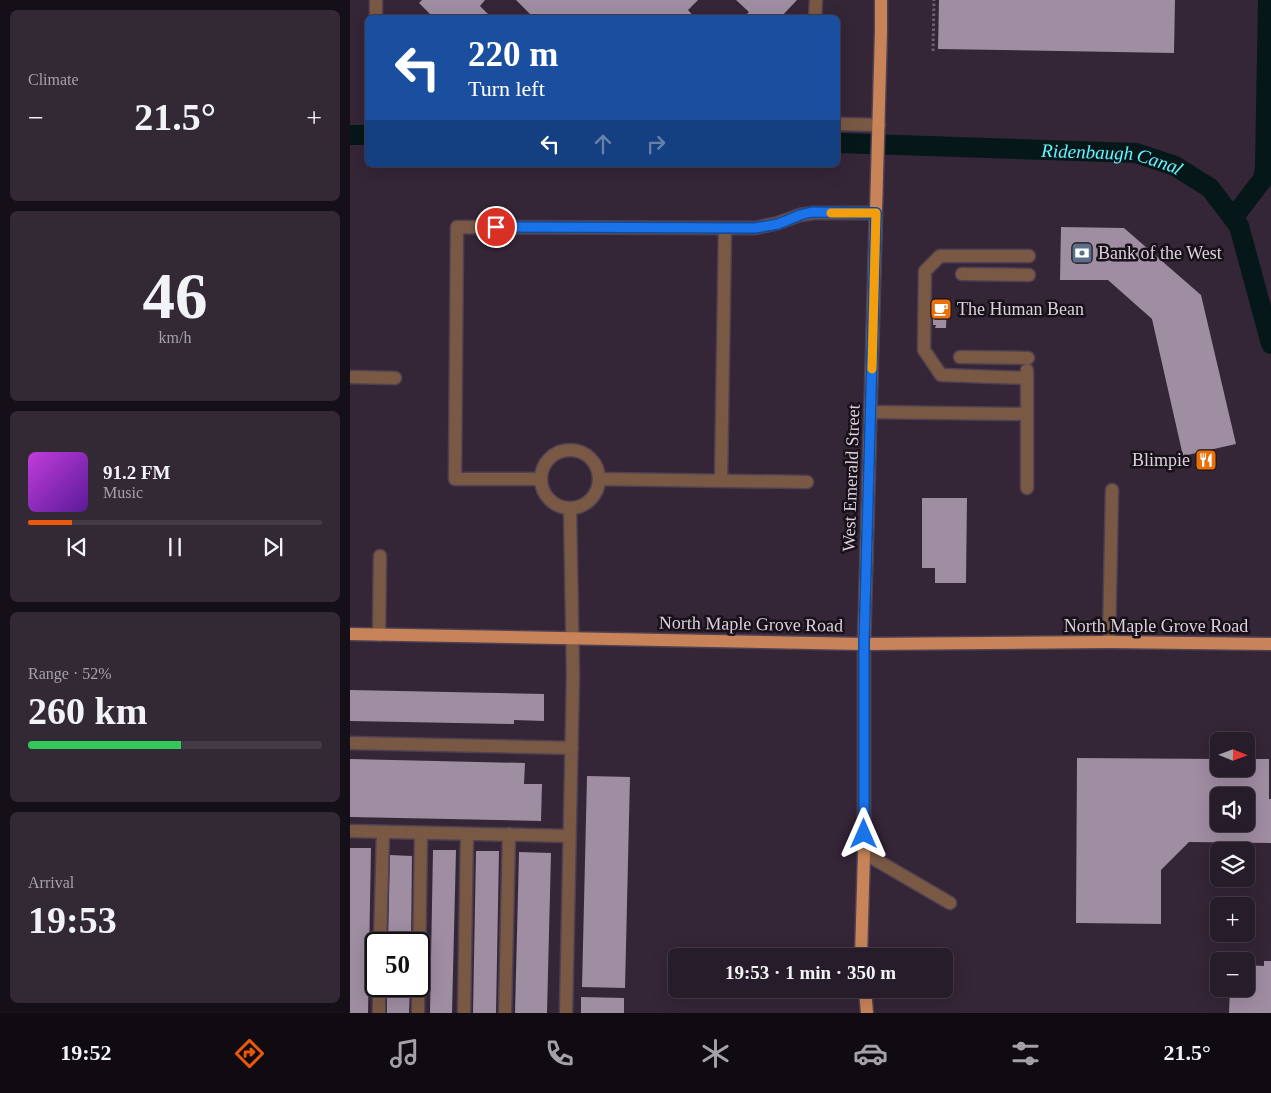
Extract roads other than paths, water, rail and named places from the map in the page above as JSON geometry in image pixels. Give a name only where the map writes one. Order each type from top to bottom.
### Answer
[{"type":"main road","name":"West Emerald Street","points":[[861,948],[864,853],[864,644],[882,31],[881,0]]},
{"type":"main road","name":"North Maple Grove Road","points":[[350,634],[864,644],[1109,642],[1271,644]]},
{"type":"main road","points":[[866,998],[868,1013]]},
{"type":"lane","points":[[376,0],[376,15]]},
{"type":"lane","points":[[815,15],[816,0]]},
{"type":"lane","points":[[840,124],[879,128]]},
{"type":"lane","points":[[541,479],[455,479],[457,227],[755,228],[778,224],[812,212],[876,213]]},
{"type":"lane","points":[[720,481],[725,228]]},
{"type":"lane","points":[[1027,369],[941,375],[924,350],[925,271],[940,256],[1029,256]]},
{"type":"lane","points":[[962,274],[1029,275]]},
{"type":"lane","points":[[960,357],[1027,369]]},
{"type":"lane","points":[[1027,369],[1027,488]]},
{"type":"lane","points":[[350,377],[395,378]]},
{"type":"lane","points":[[870,412],[1027,414]]},
{"type":"lane","points":[[567,450],[577,450],[586,454],[593,461],[600,479],[594,497],[587,503],[570,509],[560,507],[552,502],[545,494],[541,485],[541,479],[544,466],[549,458],[558,452],[567,450]]},
{"type":"lane","points":[[600,479],[807,482]]},
{"type":"lane","points":[[1109,642],[1112,490]]},
{"type":"lane","points":[[566,1013],[573,674],[570,509]]},
{"type":"lane","points":[[379,635],[380,556]]},
{"type":"lane","points":[[350,743],[572,748]]},
{"type":"lane","points":[[350,831],[570,836]]},
{"type":"lane","points":[[380,932],[383,832]]},
{"type":"lane","points":[[420,932],[421,833]]},
{"type":"lane","points":[[464,1013],[467,834]]},
{"type":"lane","points":[[506,1013],[509,834]]},
{"type":"lane","points":[[864,853],[950,903]]},
{"type":"lane","points":[[379,997],[379,1013]]},
{"type":"lane","points":[[418,997],[418,1013]]},
{"type":"waterway","points":[[1233,218],[1263,179],[1265,167],[1268,0]]},
{"type":"waterway","name":"Ridenbaugh Canal","points":[[350,135],[365,135]]},
{"type":"waterway","name":"Ridenbaugh Canal","points":[[840,143],[1136,153],[1175,166],[1210,188],[1239,226],[1271,344]]},
{"type":"place","name":"Bank of the West","points":[[1082,253]]},
{"type":"place","name":"The Human Bean","points":[[941,309]]},
{"type":"place","name":"Blimpie","points":[[1206,460]]}]
